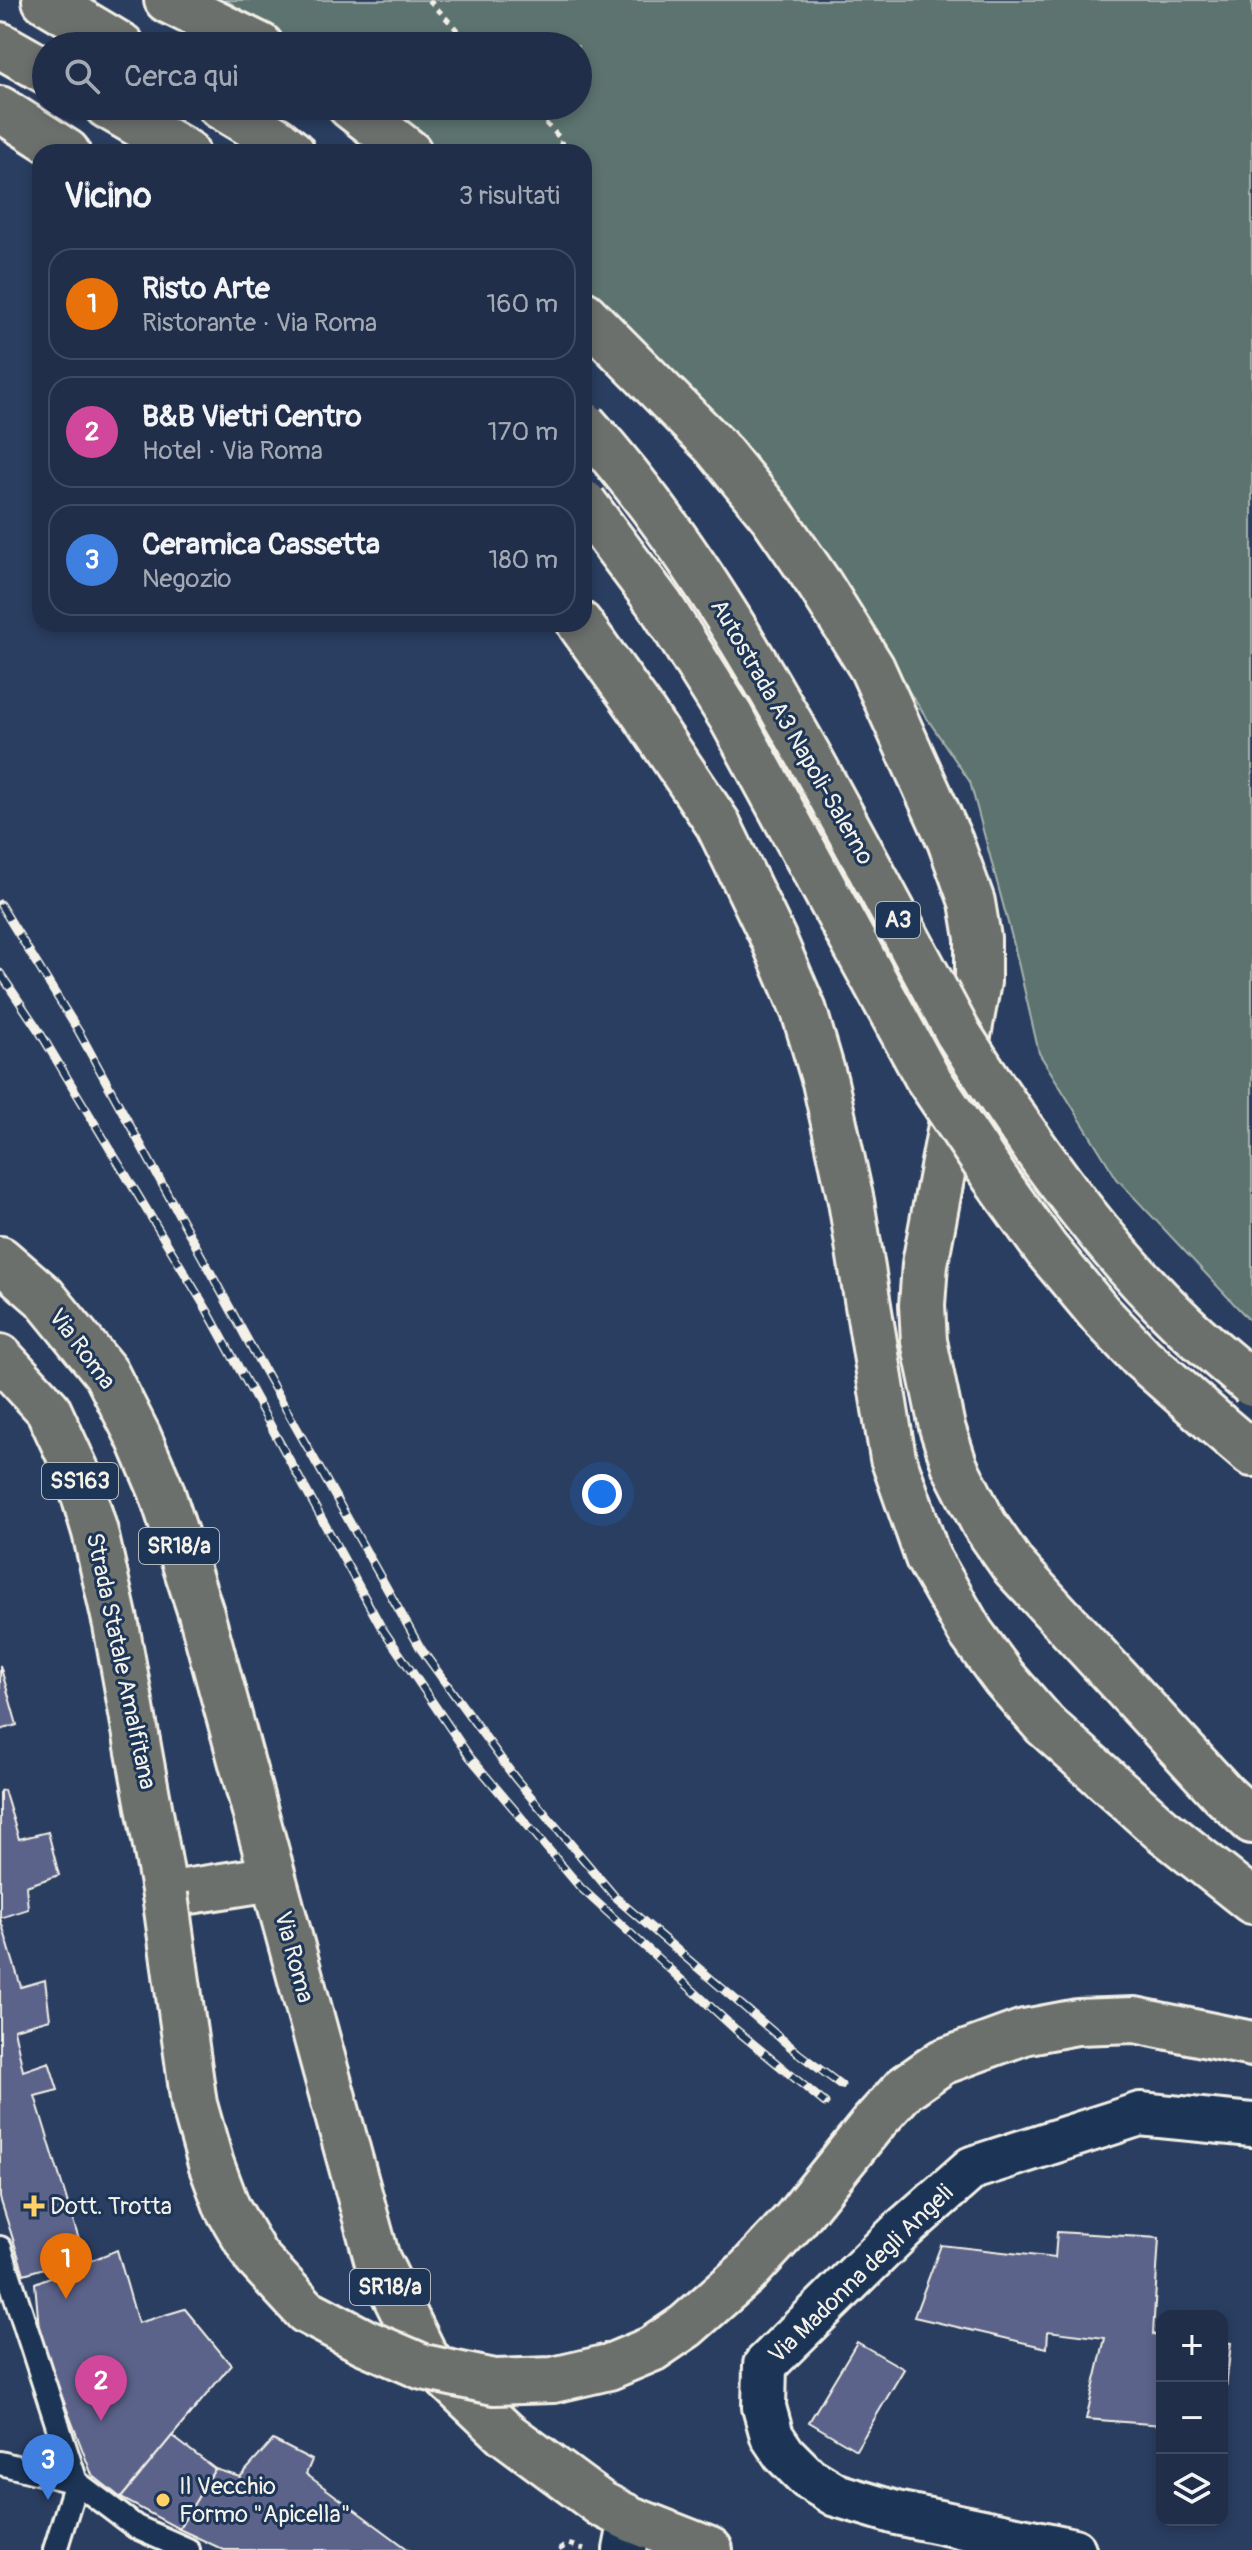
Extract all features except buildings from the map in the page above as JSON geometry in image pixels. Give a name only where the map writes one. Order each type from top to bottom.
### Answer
[{"type":"main road","points":[[45,0],[99,32]]},
{"type":"main road","points":[[167,0],[232,32]]},
{"type":"main road","points":[[0,45],[32,63]]},
{"type":"main road","points":[[0,109],[55,144]]},
{"type":"main road","points":[[131,120],[172,144]]},
{"type":"main road","points":[[243,120],[282,144]]},
{"type":"main road","points":[[368,120],[399,144]]},
{"type":"main road","points":[[592,322],[715,446],[773,517],[820,585],[872,668],[950,841],[972,902],[978,938],[978,982],[932,1220],[922,1305],[924,1341],[942,1427],[955,1467],[984,1524],[1014,1567],[1213,1784],[1252,1821]]},
{"type":"main road","name":"Autostrada A3 Napoli-Salerno","points":[[592,434],[662,520],[717,599],[775,696],[958,1033],[990,1084],[1108,1244],[1178,1319],[1252,1384]]},
{"type":"main road","name":"Autostrada A3 Napoli-Salerno","points":[[592,514],[661,606],[731,717],[927,1077],[995,1178],[1046,1249],[1101,1315],[1142,1358],[1252,1454]]},
{"type":"main road","points":[[586,632],[718,824],[804,1011],[825,1082],[851,1201],[893,1458],[928,1558],[971,1633],[1004,1678],[1045,1725],[1160,1828],[1252,1901]]},
{"type":"main road","name":"Via Roma","points":[[0,1259],[44,1297],[106,1373],[161,1490],[201,1613],[377,2259],[426,2358],[516,2442],[601,2504],[628,2534],[710,2550]]},
{"type":"main road","name":"Strada Statale Amalfitana","points":[[0,1357],[48,1409],[77,1472],[95,1532],[116,1625],[165,1895],[194,2104],[211,2164],[227,2207],[256,2257],[306,2311],[365,2342],[423,2367],[494,2382],[553,2380],[609,2367],[652,2349],[686,2326],[746,2273],[795,2220],[905,2088],[942,2062],[1024,2032],[1077,2022],[1135,2020],[1252,2044]]},
{"type":"main road","points":[[165,1895],[273,1878]]},
{"type":"street","name":"Via Madonna degli Angeli","points":[[1074,2550],[896,2513],[836,2495],[808,2478],[784,2454],[772,2436],[764,2407],[765,2365],[903,2229],[972,2168],[1140,2114],[1252,2125]]},
{"type":"lane","points":[[0,2248],[76,2482],[55,2550]]},
{"type":"lane","points":[[0,2463],[76,2482],[136,2527],[188,2550]]},
{"type":"path","points":[[429,0],[459,32]]},
{"type":"path","points":[[543,120],[562,140],[561,144]]},
{"type":"path","points":[[559,2550],[568,2544],[586,2550]]},
{"type":"green space","points":[[226,0],[1252,0],[1252,1323],[1117,1179],[1039,1053],[1014,945],[970,782],[785,508],[592,303],[592,144],[428,144],[404,120],[592,120],[592,32],[274,32]]},
{"type":"railway","points":[[0,904],[79,1032],[421,1649],[515,1778],[616,1898],[798,2053],[841,2085]]},
{"type":"railway","points":[[0,973],[39,1031],[207,1310],[380,1625],[469,1756],[580,1887],[735,2029],[825,2103]]},
{"type":"place","name":"Dott. Trotta","points":[[34,2206]]},
{"type":"place","name":"Risto Arte","points":[[66,2299]]},
{"type":"place","name":"B&B Vietri Centro","points":[[101,2421]]},
{"type":"place","name":"Ceramica Cassetta","points":[[48,2500]]},
{"type":"place","name":"Il Vecchio Formo \"Apicella\"","points":[[163,2500]]}]
